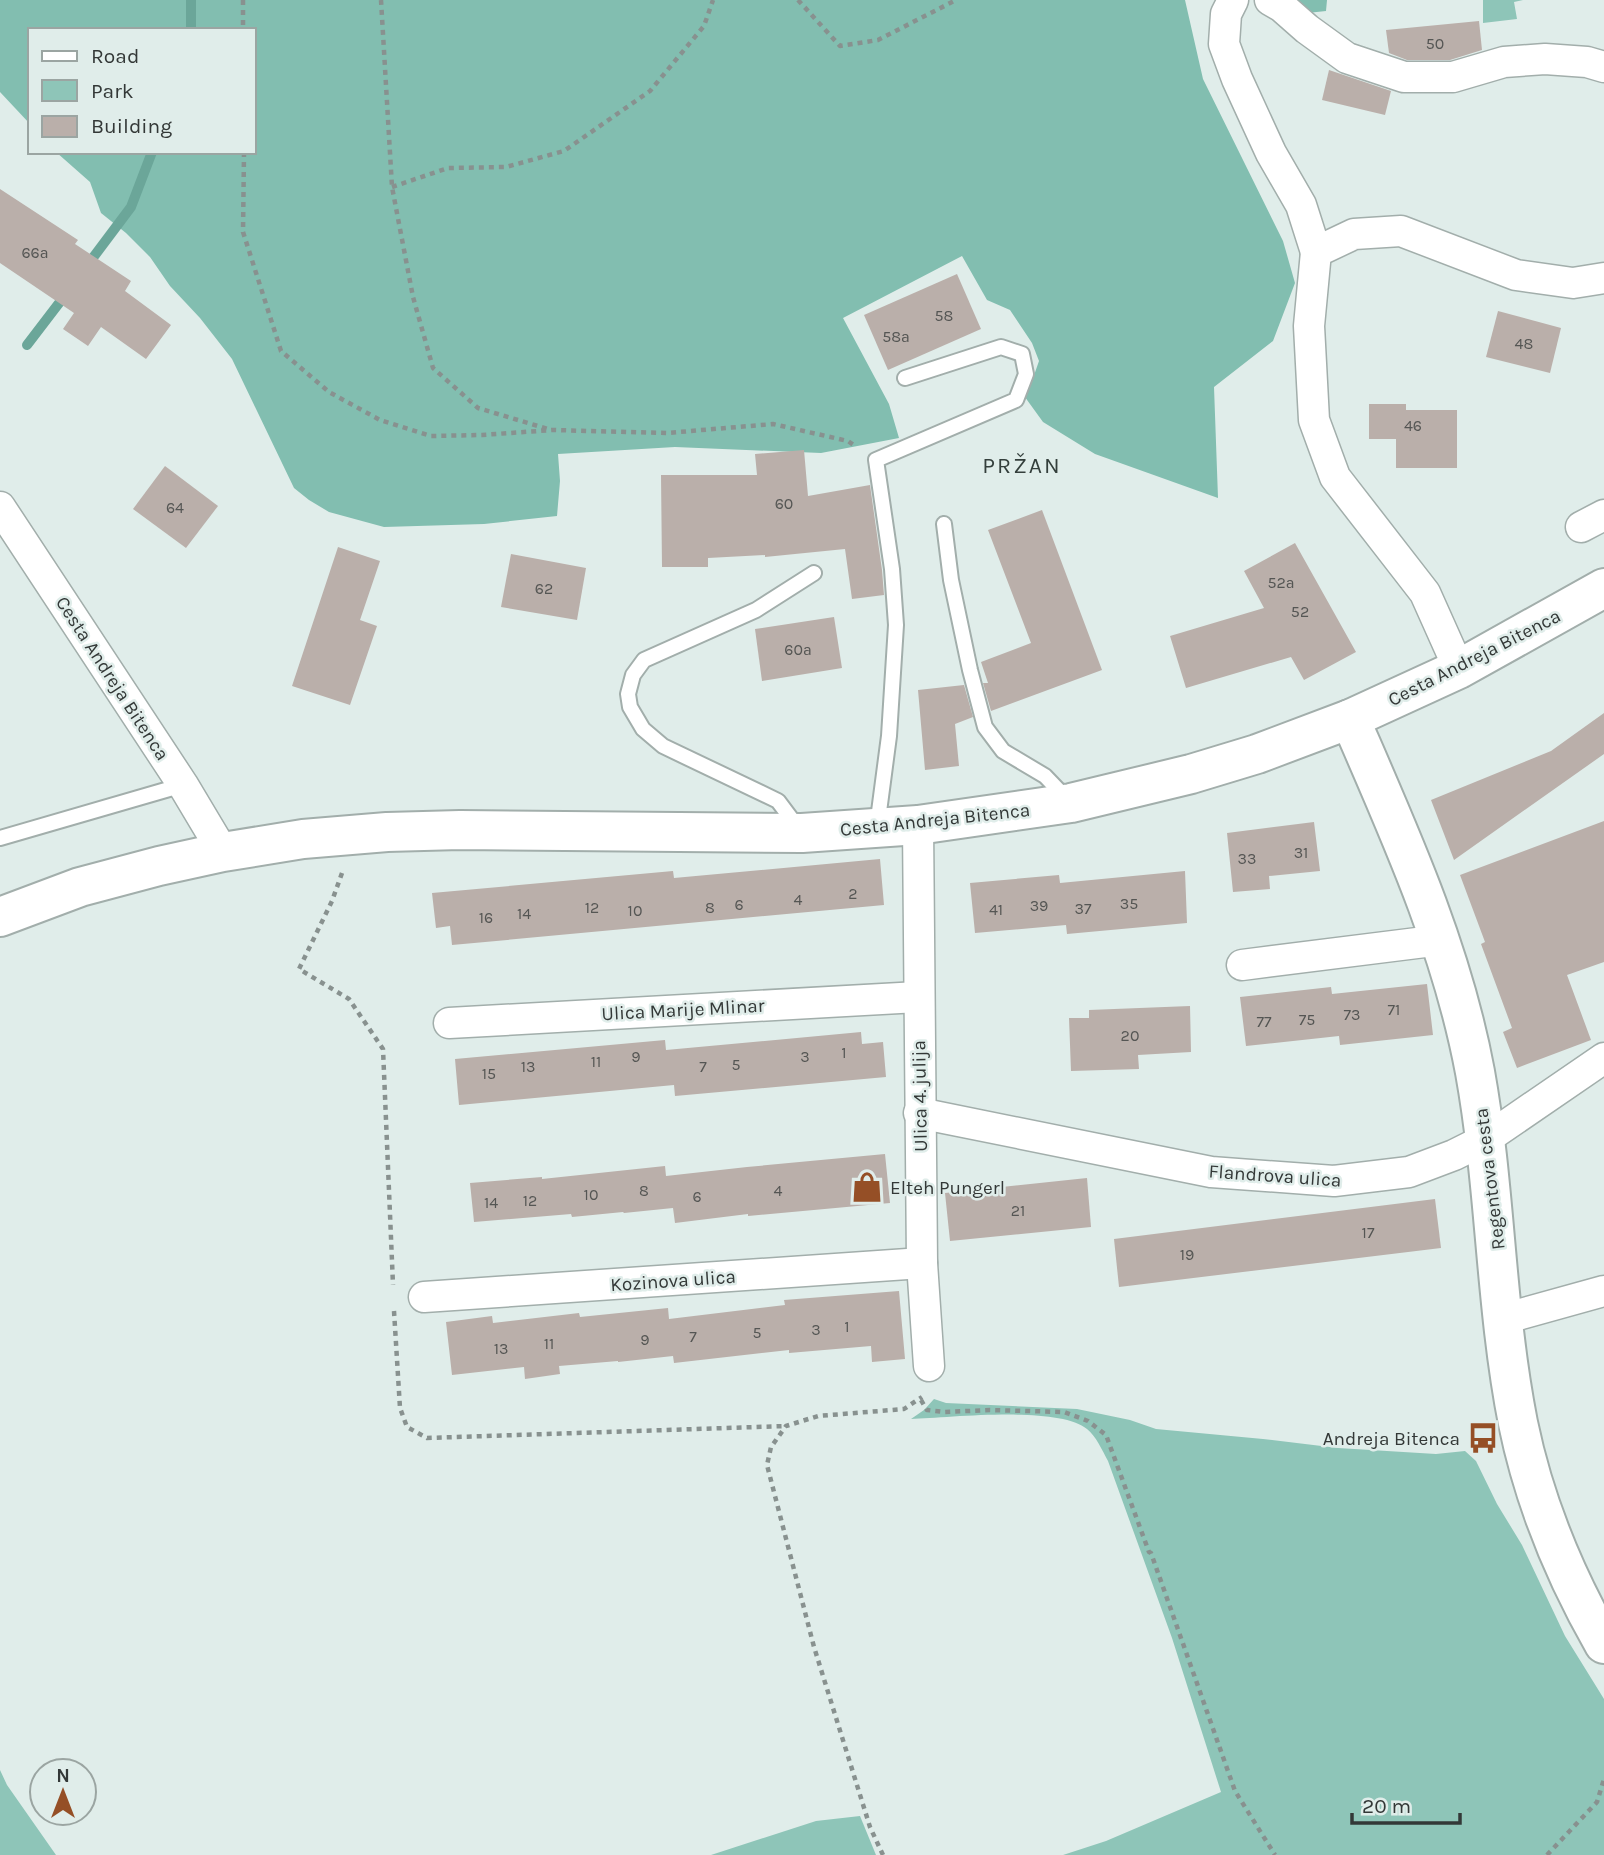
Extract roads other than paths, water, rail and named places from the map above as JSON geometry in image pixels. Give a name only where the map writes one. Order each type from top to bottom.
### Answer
[{"type":"street","points":[[1233,0],[1226,14],[1224,44],[1271,153],[1301,205],[1316,252],[1309,326],[1314,420],[1335,477],[1425,593],[1459,669]]},
{"type":"street","points":[[1270,0],[1347,58],[1404,77],[1453,77],[1504,62],[1545,59],[1587,62],[1604,67]]},
{"type":"street","points":[[1316,252],[1354,234],[1401,231],[1516,275],[1573,283],[1604,278]]},
{"type":"street","name":"Cesta Andreja Bitenca","points":[[0,507],[183,785],[223,852]]},
{"type":"street","name":"Cesta Andreja Bitenca","points":[[0,917],[80,887],[223,852],[303,839],[387,832],[460,830],[802,833],[918,825],[1071,803],[1191,774],[1257,754],[1350,719],[1459,669],[1604,589]]},
{"type":"street","name":"Regentova cesta","points":[[1350,719],[1416,873],[1441,940],[1462,1011],[1486,1139],[1508,1368],[1519,1426],[1548,1525],[1571,1581],[1604,1644]]},
{"type":"street","name":"Ulica 4. julija","points":[[918,825],[922,1263],[929,1366]]},
{"type":"street","points":[[1242,965],[1441,940]]},
{"type":"street","name":"Ulica Marije Mlinar","points":[[449,1023],[918,997]]},
{"type":"street","name":"Flandrova ulica","points":[[919,1113],[1212,1172],[1334,1181],[1409,1172],[1454,1155],[1486,1139],[1604,1058]]},
{"type":"street","name":"Kozinova ulica","points":[[424,1297],[922,1263]]},
{"type":"street","points":[[1503,1319],[1604,1291]]},
{"type":"lane","points":[[877,828],[889,736],[896,625],[892,569],[876,460],[1016,400],[1026,374],[1021,354],[1001,347],[905,378]]},
{"type":"lane","points":[[944,524],[951,580],[985,727],[1003,751],[1045,776],[1071,803]]},
{"type":"lane","points":[[802,833],[778,801],[663,746],[643,729],[636,719],[628,694],[633,675],[644,660],[756,610],[814,573]]},
{"type":"lane","points":[[0,838],[183,785]]},
{"type":"waterway","points":[[191,0],[191,28]]},
{"type":"waterway","points":[[86,267],[131,207],[151,154]]},
{"type":"waterway","points":[[27,345],[66,294]]},
{"type":"place","name":"Elteh Pungerl","points":[[867,1187]]},
{"type":"place","name":"Andreja Bitenca","points":[[1483,1438]]},
{"type":"district","name":"PRŽAN","points":[[1022,465]]}]
